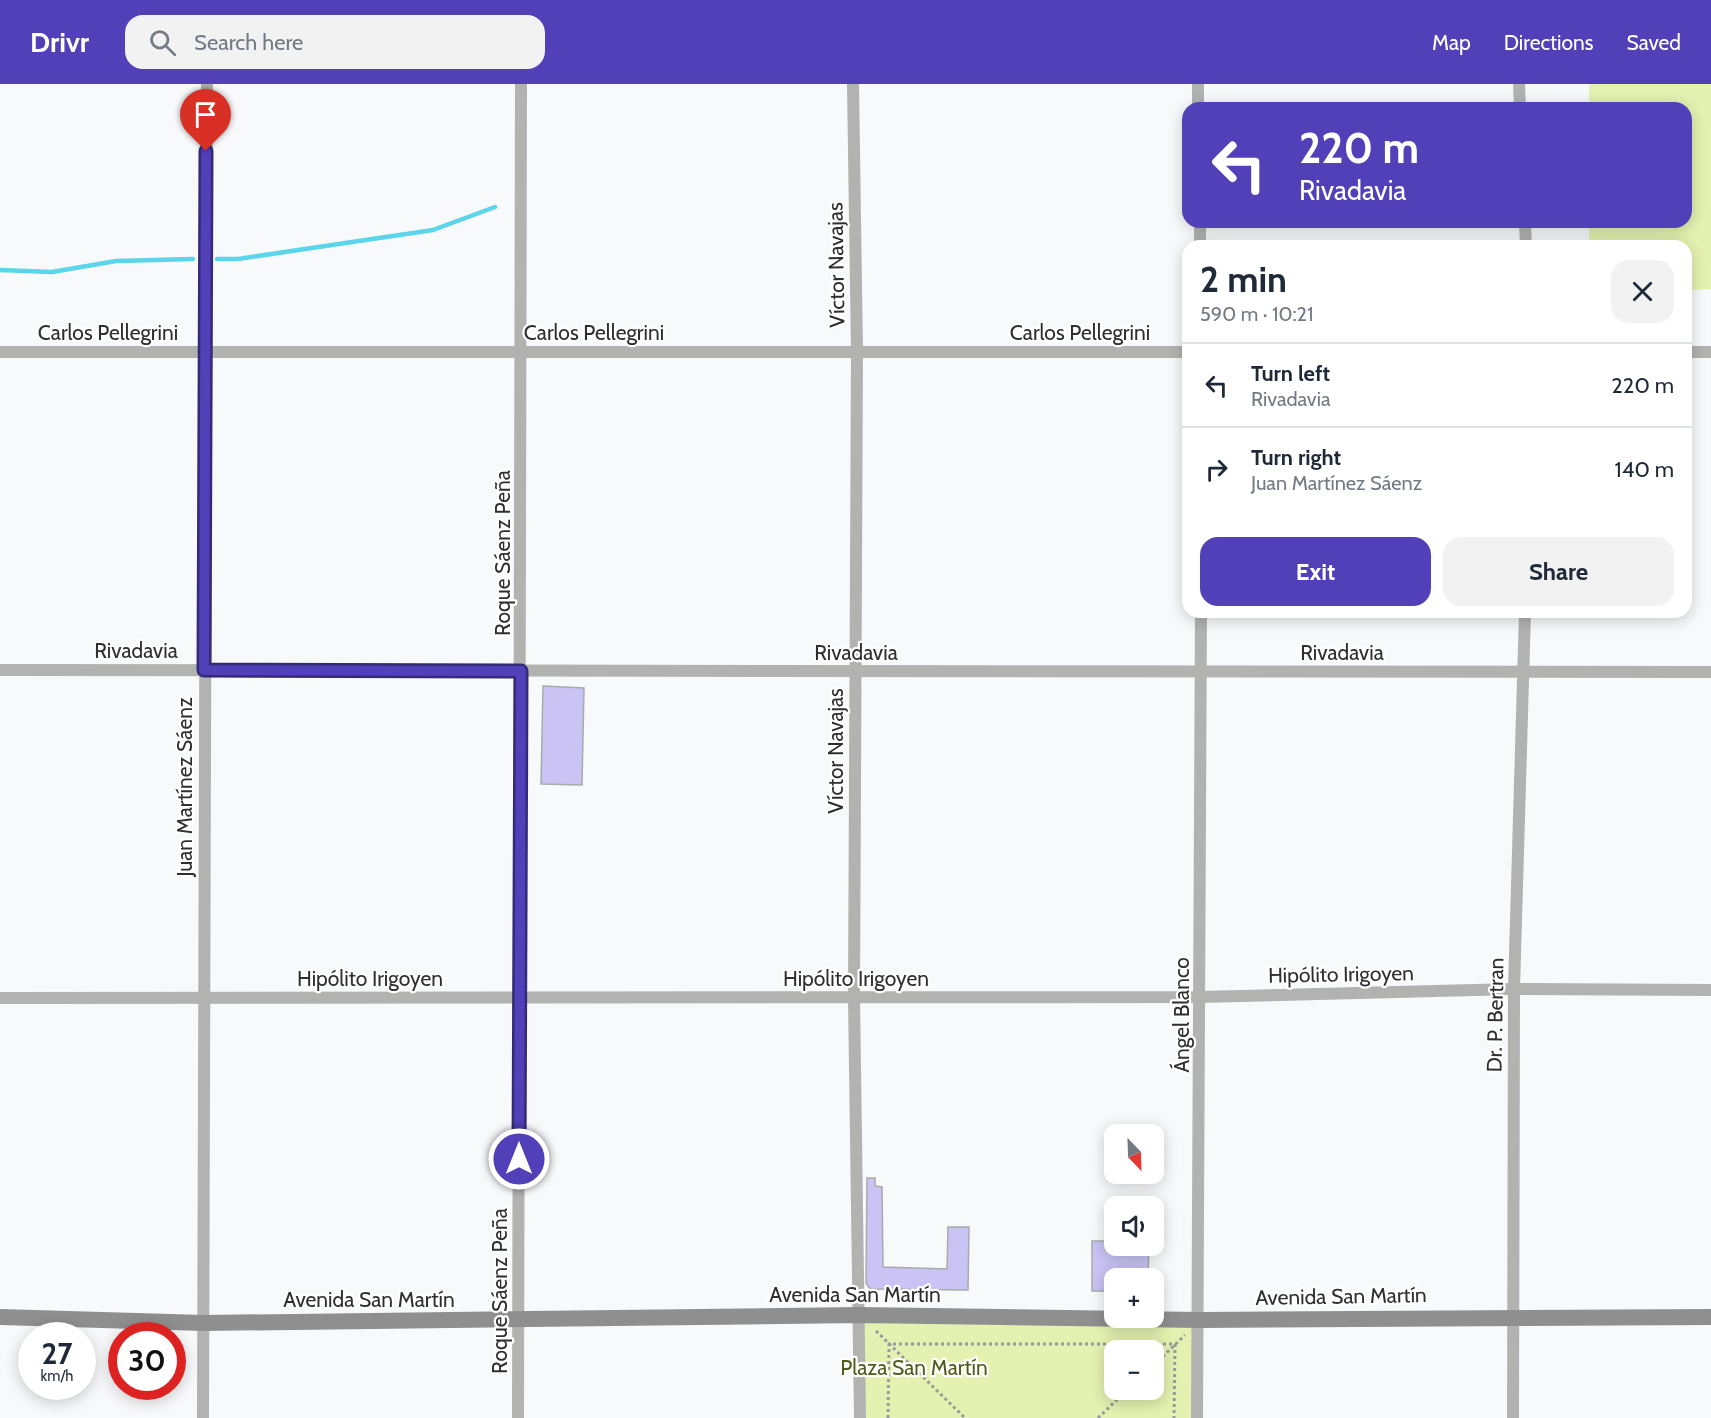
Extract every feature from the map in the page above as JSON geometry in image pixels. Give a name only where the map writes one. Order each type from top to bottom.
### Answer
[{"type":"main road","name":"Avenida San Martín","points":[[0,1317],[204,1323],[519,1321],[859,1315],[1199,1320],[1711,1317]]},
{"type":"street","name":"Juan Martínez Sáenz","points":[[203,1418],[204,352],[207,84]]},
{"type":"street","name":"Roque Sáenz Peña","points":[[518,1418],[521,84]]},
{"type":"street","name":"Víctor Navajas","points":[[853,84],[857,352],[854,997],[860,1418]]},
{"type":"street","points":[[1198,84],[1198,102]]},
{"type":"street","points":[[1519,84],[1520,102]]},
{"type":"street","name":"Carlos Pellegrini","points":[[0,351],[1182,352]]},
{"type":"street","points":[[1692,352],[1711,352]]},
{"type":"street","name":"Ángel Blanco","points":[[1197,1418],[1201,618]]},
{"type":"street","name":"Dr. P. Bertran","points":[[1513,1418],[1514,989],[1525,618]]},
{"type":"street","name":"Rivadavia","points":[[0,670],[1711,672]]},
{"type":"street","name":"Hipólito Irigoyen","points":[[0,998],[1200,998],[1514,989],[1711,990]]},
{"type":"path","points":[[859,1315],[965,1418]]},
{"type":"path","points":[[1164,1355],[1199,1320]]},
{"type":"path","points":[[889,1344],[1175,1344]]},
{"type":"path","points":[[888,1418],[889,1344]]},
{"type":"path","points":[[1174,1418],[1175,1344]]},
{"type":"path","points":[[1098,1418],[1117,1400]]},
{"type":"green space","points":[[1589,84],[1711,84],[1711,289],[1692,290],[1692,240],[1589,240],[1589,228],[1692,228],[1692,102],[1589,102]]},
{"type":"green space","name":"Plaza San Martín","points":[[859,1315],[1104,1319],[1104,1328],[1164,1328],[1164,1319],[1199,1320],[1197,1418],[860,1418]]},
{"type":"building","points":[[543,686],[584,688],[582,785],[541,784]]},
{"type":"building","points":[[867,1178],[875,1178],[875,1186],[882,1187],[883,1267],[947,1269],[948,1227],[969,1227],[968,1290],[870,1289],[866,1283]]},
{"type":"building","points":[[1092,1241],[1104,1241],[1104,1256],[1149,1256],[1148,1268],[1104,1268],[1104,1291],[1092,1291]]},
{"type":"waterway","points":[[217,259],[238,259],[433,230],[495,207]]},
{"type":"waterway","points":[[0,270],[52,272],[116,261],[193,259]]},
{"type":"route","points":[[206,151],[204,670],[521,671],[519,1159]]}]
